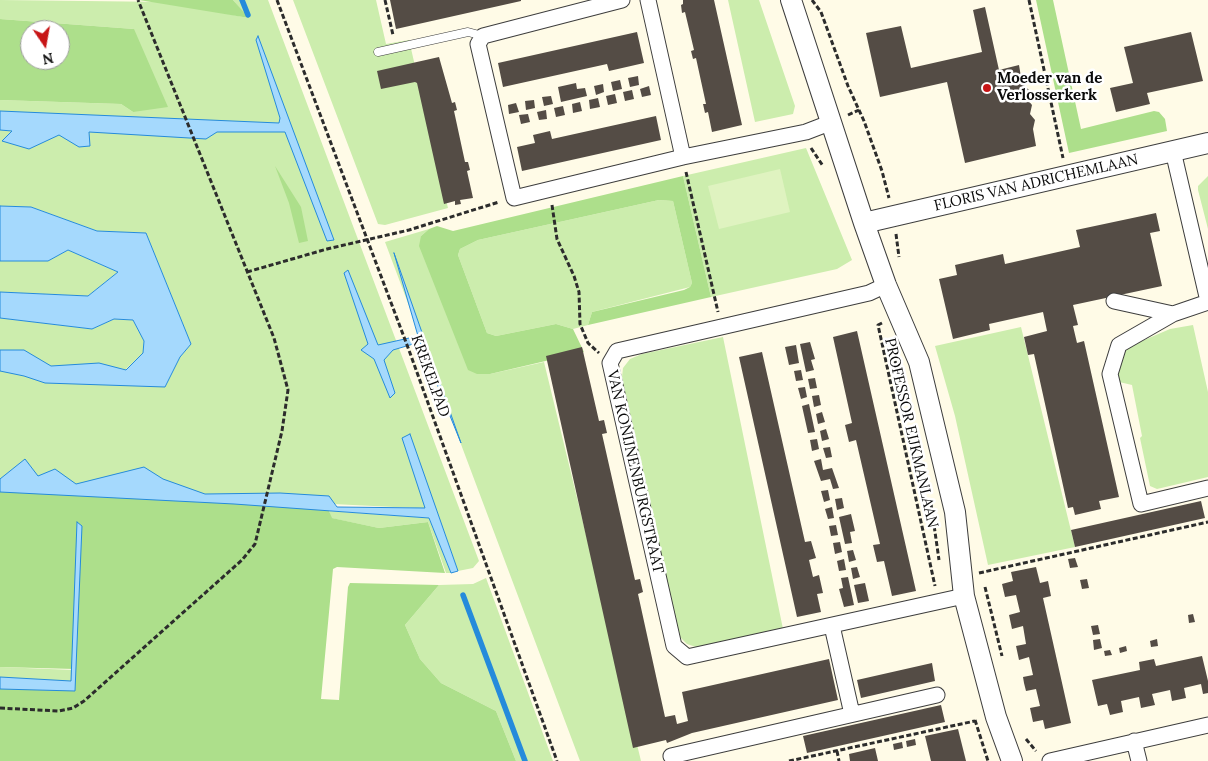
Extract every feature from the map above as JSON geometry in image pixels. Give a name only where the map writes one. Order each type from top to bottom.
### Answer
[{"type":"street","points":[[622,0],[483,36],[478,44],[514,198],[683,157],[806,132],[832,122]]},
{"type":"street","points":[[648,0],[683,157]]},
{"type":"street","name":"PROFESSOR EIJKMANLAAN","points":[[791,0],[864,222],[878,289],[919,362],[954,512],[964,596],[996,717],[1012,761]]},
{"type":"street","name":"FLORIS VAN ADRICHEMLAAN","points":[[864,222],[1208,143]]},
{"type":"street","points":[[1173,151],[1208,302],[1173,314],[1118,345],[1110,374],[1140,504],[1208,488]]},
{"type":"street","name":"VAN KONIJNENBURGSTRAAT","points":[[878,289],[617,350],[610,363],[674,646],[687,657],[964,596]]},
{"type":"street","points":[[1114,301],[1173,314]]},
{"type":"street","points":[[832,626],[852,714]]},
{"type":"street","points":[[671,756],[937,694]]},
{"type":"street","points":[[1050,761],[1208,725]]},
{"type":"street","points":[[1134,741],[1139,761]]},
{"type":"lane","points":[[378,52],[468,32],[483,36]]},
{"type":"path","points":[[0,708],[59,711],[84,701],[242,560],[255,544],[282,431],[288,390],[274,338],[138,0]]},
{"type":"path","name":"KREKELPAD","points":[[277,0],[410,353],[557,761]]},
{"type":"path","points":[[385,0],[396,48]]},
{"type":"path","points":[[1029,0],[1067,175]]},
{"type":"path","points":[[806,132],[810,146],[826,170]]},
{"type":"path","points":[[683,157],[722,327]]},
{"type":"path","points":[[552,189],[553,218],[557,239],[574,276],[579,292],[580,324],[588,343],[610,363]]},
{"type":"path","points":[[247,272],[338,246],[409,230],[514,198]]},
{"type":"path","name":"PROFESSOR EIJKMANLAAN","points":[[878,289],[884,322],[887,327]]},
{"type":"path","points":[[884,322],[878,325],[938,602]]},
{"type":"path","name":"PROFESSOR EIJKMANLAAN","points":[[892,353],[905,394]]},
{"type":"path","name":"PROFESSOR EIJKMANLAAN","points":[[930,500],[939,562]]},
{"type":"path","points":[[933,579],[990,571],[1208,522]]},
{"type":"path","points":[[976,712],[975,721],[988,761]]},
{"type":"path","points":[[789,761],[996,717]]},
{"type":"path","points":[[837,750],[839,761]]},
{"type":"green space","points":[[0,0],[169,2],[248,18],[233,0],[268,0],[479,561],[473,568],[458,571],[436,509],[0,488],[0,318],[92,329],[114,319],[133,320],[144,341],[143,353],[126,369],[165,387],[180,357],[191,344],[146,233],[97,231],[31,207],[0,206],[0,100],[121,104],[133,112],[134,29],[70,24],[70,20],[0,19]]},
{"type":"green space","points":[[139,0],[233,0],[249,18]]},
{"type":"green space","points":[[293,0],[376,0],[386,44],[409,40],[448,208],[385,225],[378,224]]},
{"type":"green space","points":[[728,0],[759,0],[795,106],[793,114],[755,122]]},
{"type":"green space","points":[[1036,0],[1053,0],[1081,129],[1154,111],[1159,112],[1165,119],[1167,131],[1069,153]]},
{"type":"green space","points":[[0,19],[20,20],[20,70],[70,70],[70,24],[134,29],[168,107],[133,112],[121,104],[0,100]]},
{"type":"green space","points":[[806,148],[852,260],[837,269],[711,297],[683,176]]},
{"type":"green space","points":[[275,166],[301,207],[308,241],[299,243],[289,203]]},
{"type":"green space","points":[[780,169],[790,212],[719,229],[708,186]]},
{"type":"green space","points":[[683,176],[711,297],[588,325],[592,312],[690,287],[692,283],[673,201],[659,200],[478,240],[460,249],[458,255],[487,333],[496,336],[556,324],[573,329],[584,352],[490,374],[477,374],[468,370],[419,246],[421,236],[429,229],[437,226],[453,231]]},
{"type":"green space","points":[[1208,176],[1208,229],[1198,186]]},
{"type":"green space","points":[[659,200],[673,201],[692,283],[690,287],[592,312],[588,325],[573,329],[556,324],[496,336],[487,333],[458,255],[460,249],[478,240]]},
{"type":"green space","points":[[429,229],[421,236],[490,374],[544,362],[641,761],[580,761],[385,242]]},
{"type":"green space","points":[[68,250],[118,272],[88,296],[0,292],[0,261],[48,261]]},
{"type":"green space","points":[[1193,325],[1208,392],[1208,477],[1157,489],[1150,486],[1132,385],[1115,381],[1118,362],[1127,349],[1142,341],[1170,329]]},
{"type":"green space","points":[[1021,327],[1075,547],[988,565],[955,416],[935,346]]},
{"type":"green space","points":[[723,337],[783,629],[699,648],[687,644],[680,637],[628,417],[622,377],[623,368],[630,359],[642,354]]},
{"type":"green space","points":[[0,488],[326,504],[332,518],[379,528],[428,522],[445,573],[337,567],[333,569],[321,699],[339,700],[348,587],[350,583],[439,585],[405,625],[420,659],[441,683],[496,711],[516,761],[0,761],[0,682],[73,686],[74,669],[0,667]]},
{"type":"green space","points":[[329,511],[429,518],[451,573],[446,573],[428,522],[379,528],[331,518]]},
{"type":"green space","points":[[486,578],[553,761],[516,761],[496,711],[441,683],[420,659],[405,625],[439,585],[473,584]]},
{"type":"green space","points":[[0,667],[74,670],[73,686],[0,682]]},
{"type":"water","points":[[258,36],[334,240],[327,241],[285,132],[217,132],[206,139],[89,132],[90,146],[79,147],[59,135],[29,149],[2,141],[12,131],[0,130],[0,111],[279,123],[280,118],[256,40]]},
{"type":"water","points":[[0,206],[31,207],[97,231],[146,233],[191,344],[180,357],[165,387],[45,383],[0,371],[0,350],[24,350],[51,366],[99,363],[126,370],[143,353],[144,341],[133,320],[114,319],[92,329],[0,318],[0,292],[88,296],[118,272],[68,250],[48,261],[0,261]]},
{"type":"water","points":[[394,253],[461,443],[420,342],[393,350],[384,360],[395,393],[390,398],[374,359],[361,350],[368,344],[344,273],[348,270],[378,345],[418,336]]},
{"type":"water","points":[[410,434],[458,571],[451,573],[429,518],[234,504],[0,492],[0,479],[25,459],[38,476],[55,469],[76,484],[144,467],[163,479],[205,494],[280,493],[329,496],[337,507],[425,508],[402,438]]},
{"type":"water","points":[[77,522],[82,526],[75,691],[0,689],[0,677],[71,681]]},
{"type":"building","points":[[390,0],[521,0],[521,1],[396,29]]},
{"type":"building","points":[[683,0],[714,0],[742,125],[712,132],[708,112],[705,113],[703,104],[706,104],[696,58],[693,59],[691,51],[694,50],[685,12],[682,13],[681,5]]},
{"type":"building","name":"Moeder van de Verlosserkerk","points":[[985,7],[999,70],[1019,65],[1022,83],[1029,90],[1027,99],[1032,105],[1030,114],[1035,120],[1033,129],[1036,146],[965,163],[947,82],[880,97],[866,33],[901,26],[911,68],[982,52],[973,10]]},
{"type":"building","points":[[637,32],[644,63],[609,71],[607,64],[503,87],[498,63]]},
{"type":"building","points":[[1191,32],[1203,81],[1147,93],[1150,104],[1116,112],[1110,88],[1133,83],[1124,47]]},
{"type":"building","points":[[439,57],[452,103],[455,102],[457,110],[454,111],[465,162],[468,162],[470,170],[467,171],[473,198],[460,200],[461,204],[455,205],[455,201],[444,204],[417,83],[381,89],[377,71]]},
{"type":"building","points":[[638,76],[639,85],[630,87],[628,78]]},
{"type":"building","points":[[620,80],[622,89],[613,91],[611,82]]},
{"type":"building","points":[[576,83],[577,89],[585,88],[587,96],[561,102],[558,87]]},
{"type":"building","points":[[603,84],[604,92],[596,95],[594,86]]},
{"type":"building","points":[[649,86],[651,95],[642,97],[640,89]]},
{"type":"building","points":[[632,90],[634,99],[625,101],[623,92]]},
{"type":"building","points":[[615,94],[617,103],[608,105],[606,96]]},
{"type":"building","points":[[551,96],[553,104],[544,106],[542,97]]},
{"type":"building","points":[[598,98],[600,107],[590,109],[589,100]]},
{"type":"building","points":[[534,100],[535,108],[526,110],[525,101]]},
{"type":"building","points":[[580,102],[582,111],[573,113],[572,104]]},
{"type":"building","points":[[516,103],[519,112],[509,114],[508,105]]},
{"type":"building","points":[[563,106],[565,115],[556,117],[554,108]]},
{"type":"building","points":[[546,110],[547,119],[539,120],[537,112]]},
{"type":"building","points":[[528,114],[530,122],[521,124],[519,115]]},
{"type":"building","points":[[656,116],[661,140],[522,171],[517,147],[535,143],[533,135],[550,131],[552,139]]},
{"type":"building","points":[[1156,213],[1160,231],[1150,233],[1162,286],[1073,305],[1078,325],[1073,326],[1077,343],[1084,341],[1119,497],[1099,501],[1101,509],[1075,515],[1073,507],[1068,508],[1034,354],[1028,355],[1024,337],[1047,331],[1043,312],[989,324],[990,330],[953,339],[939,279],[957,275],[955,265],[1003,254],[1005,264],[1080,247],[1076,230]]},
{"type":"building","points":[[857,331],[916,591],[892,596],[884,561],[877,562],[873,545],[880,544],[856,440],[849,442],[845,425],[852,423],[833,337]]},
{"type":"building","points":[[810,342],[815,359],[811,360],[814,370],[806,372],[800,344]]},
{"type":"building","points":[[796,345],[799,363],[789,365],[785,347]]},
{"type":"building","points":[[582,347],[599,421],[604,420],[607,433],[602,434],[635,580],[640,579],[643,592],[638,594],[665,717],[675,715],[677,724],[688,721],[682,692],[829,659],[838,700],[692,733],[667,743],[666,740],[633,748],[546,356]]},
{"type":"building","points":[[762,352],[805,542],[811,541],[816,558],[809,560],[813,577],[819,575],[823,593],[817,594],[821,612],[797,617],[739,357]]},
{"type":"building","points":[[801,370],[803,380],[796,381],[794,371]]},
{"type":"building","points":[[815,378],[817,388],[810,389],[808,379]]},
{"type":"building","points":[[805,387],[807,397],[801,399],[798,388]]},
{"type":"building","points":[[819,395],[821,405],[814,407],[812,396]]},
{"type":"building","points":[[809,404],[815,432],[808,433],[802,406]]},
{"type":"building","points":[[822,412],[825,422],[818,424],[816,414]]},
{"type":"building","points":[[826,429],[829,439],[822,441],[820,431]]},
{"type":"building","points":[[817,439],[819,449],[812,451],[810,440]]},
{"type":"building","points":[[830,447],[832,457],[826,458],[823,448]]},
{"type":"building","points":[[821,459],[823,470],[832,468],[839,488],[833,489],[830,479],[821,481],[814,461]]},
{"type":"building","points":[[828,490],[830,500],[824,502],[821,491]]},
{"type":"building","points":[[842,498],[844,508],[837,510],[835,499]]},
{"type":"building","points":[[1201,501],[1205,518],[1075,547],[1071,530]]},
{"type":"building","points":[[832,507],[834,518],[828,519],[825,509]]},
{"type":"building","points":[[851,514],[855,531],[850,532],[852,543],[845,544],[839,517]]},
{"type":"building","points":[[836,525],[838,535],[831,536],[829,526]]},
{"type":"building","points":[[840,542],[842,552],[835,554],[833,543]]},
{"type":"building","points":[[853,550],[856,560],[849,562],[847,551]]},
{"type":"building","points":[[1075,558],[1078,567],[1070,568],[1068,559]]},
{"type":"building","points":[[844,559],[846,570],[839,571],[837,561]]},
{"type":"building","points":[[857,567],[860,577],[853,579],[851,568]]},
{"type":"building","points":[[1036,567],[1040,583],[1048,581],[1051,596],[1043,598],[1071,723],[1045,729],[1043,720],[1033,722],[1030,708],[1040,706],[1036,689],[1026,691],[1024,683],[1023,677],[1033,675],[1029,657],[1019,660],[1016,646],[1026,644],[1023,626],[1012,629],[1009,615],[1020,612],[1016,595],[1005,597],[1002,584],[1013,581],[1011,572]]},
{"type":"building","points":[[848,577],[854,605],[844,607],[839,589],[843,588],[841,578]]},
{"type":"building","points":[[1087,579],[1089,588],[1082,589],[1080,580]]},
{"type":"building","points":[[865,583],[869,601],[858,603],[854,585]]},
{"type":"building","points":[[1193,614],[1195,622],[1189,623],[1188,615]]},
{"type":"building","points":[[1098,625],[1100,634],[1093,635],[1091,626]]},
{"type":"building","points":[[1100,639],[1102,648],[1094,650],[1093,640]]},
{"type":"building","points":[[1157,639],[1158,646],[1151,647],[1150,641]]},
{"type":"building","points":[[1126,646],[1127,651],[1120,653],[1119,648]]},
{"type":"building","points":[[1110,650],[1112,655],[1105,656],[1104,651]]},
{"type":"building","points":[[1202,656],[1208,681],[1208,693],[1203,694],[1201,684],[1184,688],[1186,698],[1172,701],[1170,690],[1152,694],[1155,705],[1141,708],[1139,697],[1121,701],[1123,712],[1110,715],[1107,704],[1098,706],[1092,680],[1140,670],[1139,662],[1154,659],[1156,666]]},
{"type":"building","points":[[932,663],[935,681],[861,698],[857,680]]},
{"type":"building","points":[[941,705],[945,722],[807,753],[803,736]]},
{"type":"building","points":[[958,729],[966,761],[931,761],[925,736]]},
{"type":"building","points":[[915,739],[916,745],[907,747],[906,741]]},
{"type":"building","points":[[902,742],[903,748],[894,750],[893,744]]},
{"type":"building","points":[[875,748],[878,761],[850,761],[849,754]]},
{"type":"waterway","points":[[242,0],[248,15]]},
{"type":"waterway","points":[[463,595],[525,761]]},
{"type":"place","name":"Moeder van de Verlosserkerk","points":[[987,88]]}]
